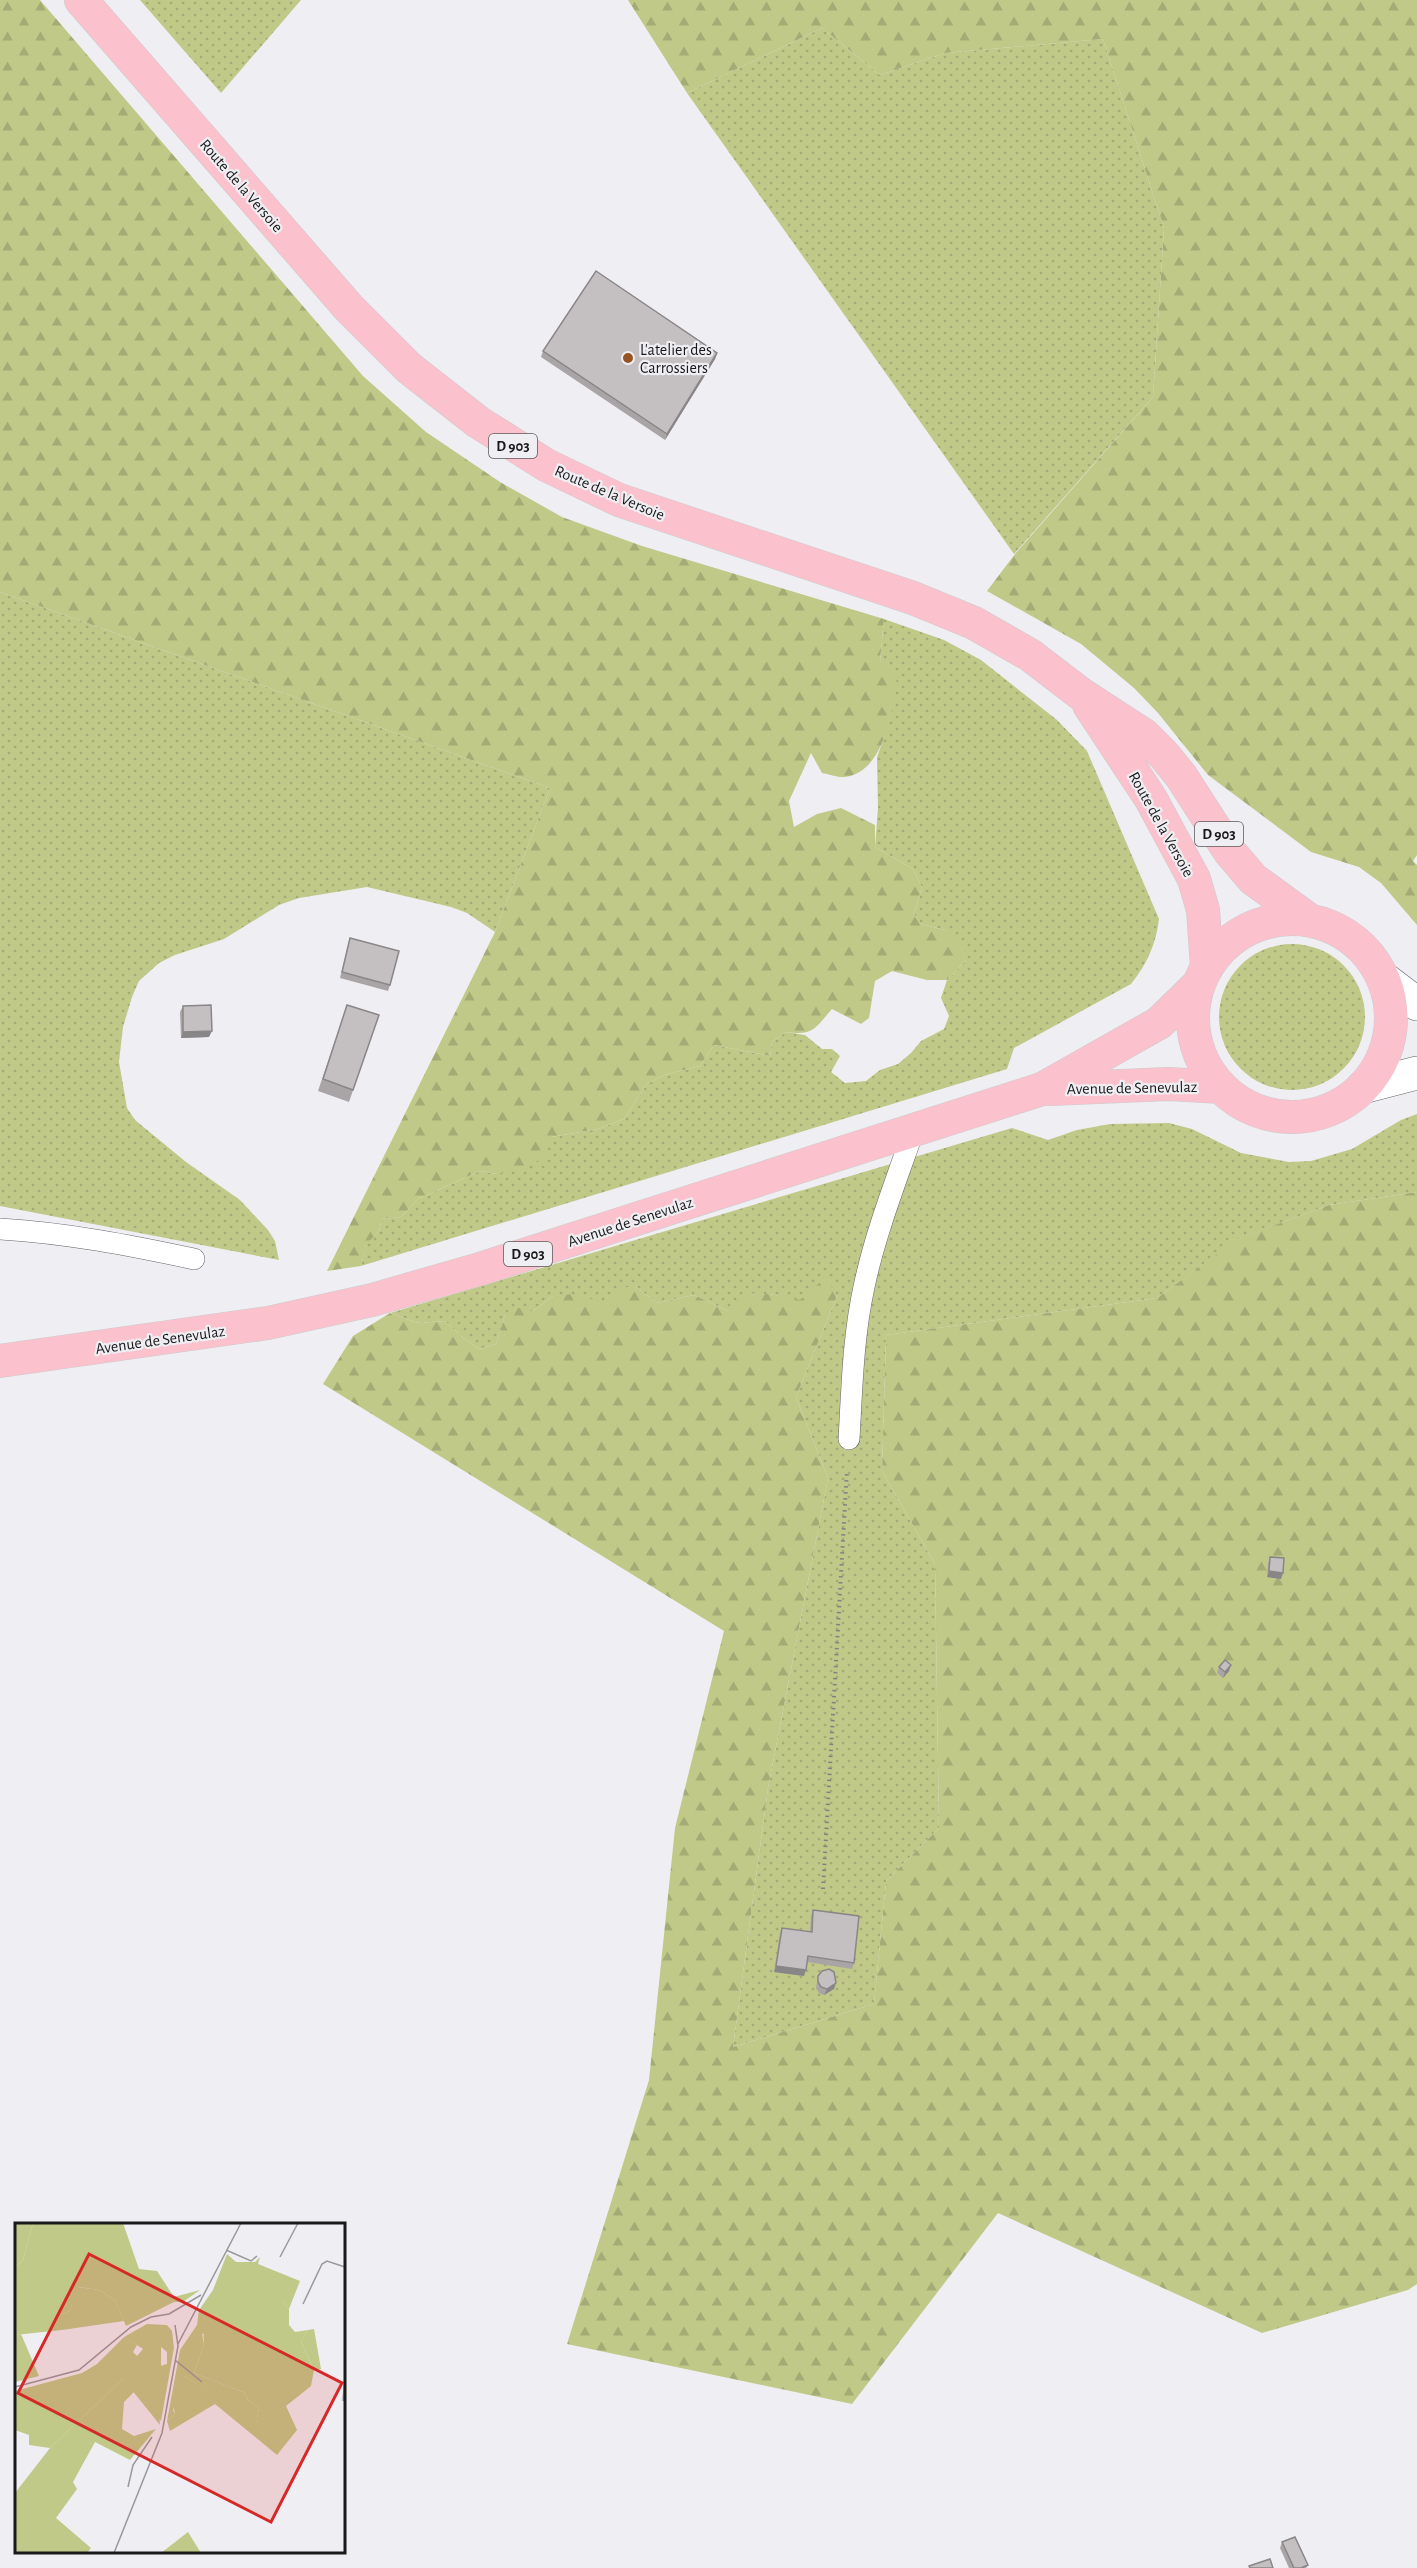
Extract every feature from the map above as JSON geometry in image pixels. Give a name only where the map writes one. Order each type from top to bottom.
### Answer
[{"type":"main road","name":"Route de la Versoie","points":[[81,0],[376,337],[409,368],[478,422],[546,465],[619,500],[945,610],[1021,649],[1081,694],[1144,735],[1164,755],[1242,868],[1265,890],[1308,919]]},
{"type":"main road","name":"Route de la Versoie","points":[[1081,694],[1151,799],[1194,879],[1203,910],[1202,976]]},
{"type":"main road","points":[[1308,919],[1327,924],[1345,933],[1373,960],[1383,978],[1391,1016],[1389,1036],[1376,1072],[1363,1087],[1338,1106],[1308,1115],[1276,1116],[1247,1106],[1221,1087],[1201,1057],[1196,1040],[1193,1012],[1202,976],[1218,951],[1233,938],[1250,927],[1268,921],[1308,919]]},
{"type":"main road","name":"Avenue de Senevulaz","points":[[0,1361],[268,1323],[372,1300],[480,1269],[1042,1089],[1159,1023],[1202,976]]},
{"type":"main road","points":[[1383,978],[1417,1004]]},
{"type":"main road","points":[[1363,1087],[1417,1073]]},
{"type":"main road","name":"Avenue de Senevulaz","points":[[1042,1089],[1169,1084],[1221,1087]]},
{"type":"lane","points":[[849,1438],[857,1324],[864,1287],[874,1247],[914,1129]]},
{"type":"lane","points":[[0,1229],[102,1240],[194,1259]]},
{"type":"path","points":[[823,1889],[849,1438]]},
{"type":"green space","points":[[0,0],[40,0],[363,376],[426,432],[500,482],[562,517],[642,546],[884,619],[880,661],[897,675],[890,720],[878,751],[870,763],[859,772],[845,777],[822,773],[811,753],[789,801],[794,827],[817,814],[841,808],[875,825],[875,847],[913,869],[922,888],[914,914],[921,924],[945,930],[963,943],[966,960],[947,980],[927,980],[892,971],[875,981],[869,1018],[861,1024],[832,1009],[813,1029],[803,1033],[786,1032],[772,1042],[770,1056],[714,1045],[700,1066],[664,1075],[647,1084],[624,1119],[598,1129],[551,1137],[547,1154],[529,1167],[497,1174],[480,1171],[418,1199],[401,1217],[382,1219],[379,1231],[366,1245],[361,1266],[327,1271],[495,932],[550,788],[0,592]]},
{"type":"green space","points":[[140,0],[301,0],[221,93]]},
{"type":"green space","points":[[628,0],[1417,0],[1417,855],[1413,861],[1417,865],[1417,925],[1381,883],[1359,867],[1311,852],[1208,775],[1158,713],[1134,688],[1081,644],[987,591],[1015,554],[1153,397],[1164,228],[1103,39],[945,53],[880,75],[822,28],[687,93]]},
{"type":"green space","points":[[822,28],[880,75],[945,53],[1103,39],[1164,228],[1153,397],[1014,554],[687,93]]},
{"type":"green space","points":[[0,592],[550,788],[495,932],[467,913],[451,907],[367,887],[299,898],[279,905],[224,939],[175,955],[159,963],[139,981],[123,1027],[119,1062],[127,1108],[135,1120],[186,1162],[240,1200],[268,1230],[275,1241],[279,1260],[0,1206]]},
{"type":"green space","points":[[884,619],[944,640],[981,660],[1057,720],[1087,751],[1159,919],[1150,953],[1131,984],[1014,1048],[1007,1069],[361,1266],[366,1244],[379,1231],[382,1219],[401,1217],[418,1199],[480,1171],[497,1174],[551,1137],[598,1129],[624,1119],[647,1084],[664,1075],[700,1066],[714,1045],[770,1056],[772,1042],[786,1032],[805,1035],[822,1049],[832,1049],[840,1056],[831,1072],[845,1083],[866,1081],[880,1070],[898,1064],[921,1041],[944,1029],[949,1016],[941,998],[947,980],[966,960],[945,930],[921,924],[914,914],[922,888],[913,869],[875,847],[878,808],[877,757],[885,735],[895,690],[880,661]]},
{"type":"green space","points":[[1292,944],[1320,950],[1343,966],[1359,989],[1365,1017],[1359,1045],[1343,1068],[1320,1084],[1292,1090],[1264,1084],[1241,1068],[1225,1045],[1219,1017],[1225,989],[1241,966],[1264,950]]},
{"type":"green space","points":[[1417,1114],[1417,1192],[1329,1205],[1240,1238],[1157,1298],[886,1335],[882,1471],[935,1564],[939,1828],[886,1881],[874,2004],[733,2047],[768,1788],[828,1478],[796,1397],[837,1296],[810,1292],[800,1301],[770,1294],[728,1311],[694,1295],[657,1303],[636,1287],[610,1304],[553,1296],[533,1311],[505,1315],[496,1344],[479,1349],[445,1321],[418,1323],[390,1313],[1012,1128],[1048,1140],[1077,1130],[1110,1124],[1169,1123],[1192,1129],[1241,1153],[1289,1162],[1311,1161],[1352,1149],[1401,1120]]},
{"type":"green space","points":[[1417,1192],[1417,2284],[1408,2290],[1262,2333],[998,2213],[852,2404],[567,2344],[649,2080],[675,1828],[724,1631],[323,1384],[353,1336],[390,1313],[418,1323],[445,1321],[479,1349],[496,1344],[505,1315],[514,1307],[533,1311],[553,1296],[573,1294],[610,1304],[621,1287],[636,1287],[657,1303],[694,1295],[728,1311],[745,1293],[770,1294],[800,1300],[826,1277],[837,1296],[796,1397],[828,1478],[768,1788],[733,2047],[874,2004],[886,1881],[939,1828],[935,1564],[882,1471],[886,1335],[1157,1298],[1239,1238],[1329,1205]]},
{"type":"building","name":"L'atelier des Carrossiers","points":[[596,271],[717,353],[667,434],[543,351]]},
{"type":"building","points":[[350,938],[399,951],[390,985],[342,972]]},
{"type":"building","points":[[211,1005],[212,1031],[183,1032],[183,1006]]},
{"type":"building","points":[[347,1005],[379,1015],[353,1090],[323,1079]]},
{"type":"building","points":[[1270,1557],[1284,1558],[1283,1573],[1269,1571]]},
{"type":"building","points":[[1225,1660],[1231,1665],[1225,1672],[1219,1667]]},
{"type":"building","points":[[813,1910],[859,1916],[854,1963],[808,1956],[806,1970],[776,1966],[782,1928],[812,1932]]},
{"type":"building","points":[[829,1969],[834,1972],[836,1983],[827,1989],[821,1987],[818,1976],[822,1971]]},
{"type":"building","points":[[1295,2537],[1308,2565],[1301,2568],[1294,2568],[1282,2542]]},
{"type":"building","points":[[1270,2559],[1273,2568],[1250,2568],[1249,2566]]},
{"type":"place","name":"L'atelier des Carrossiers","points":[[628,358]]}]
